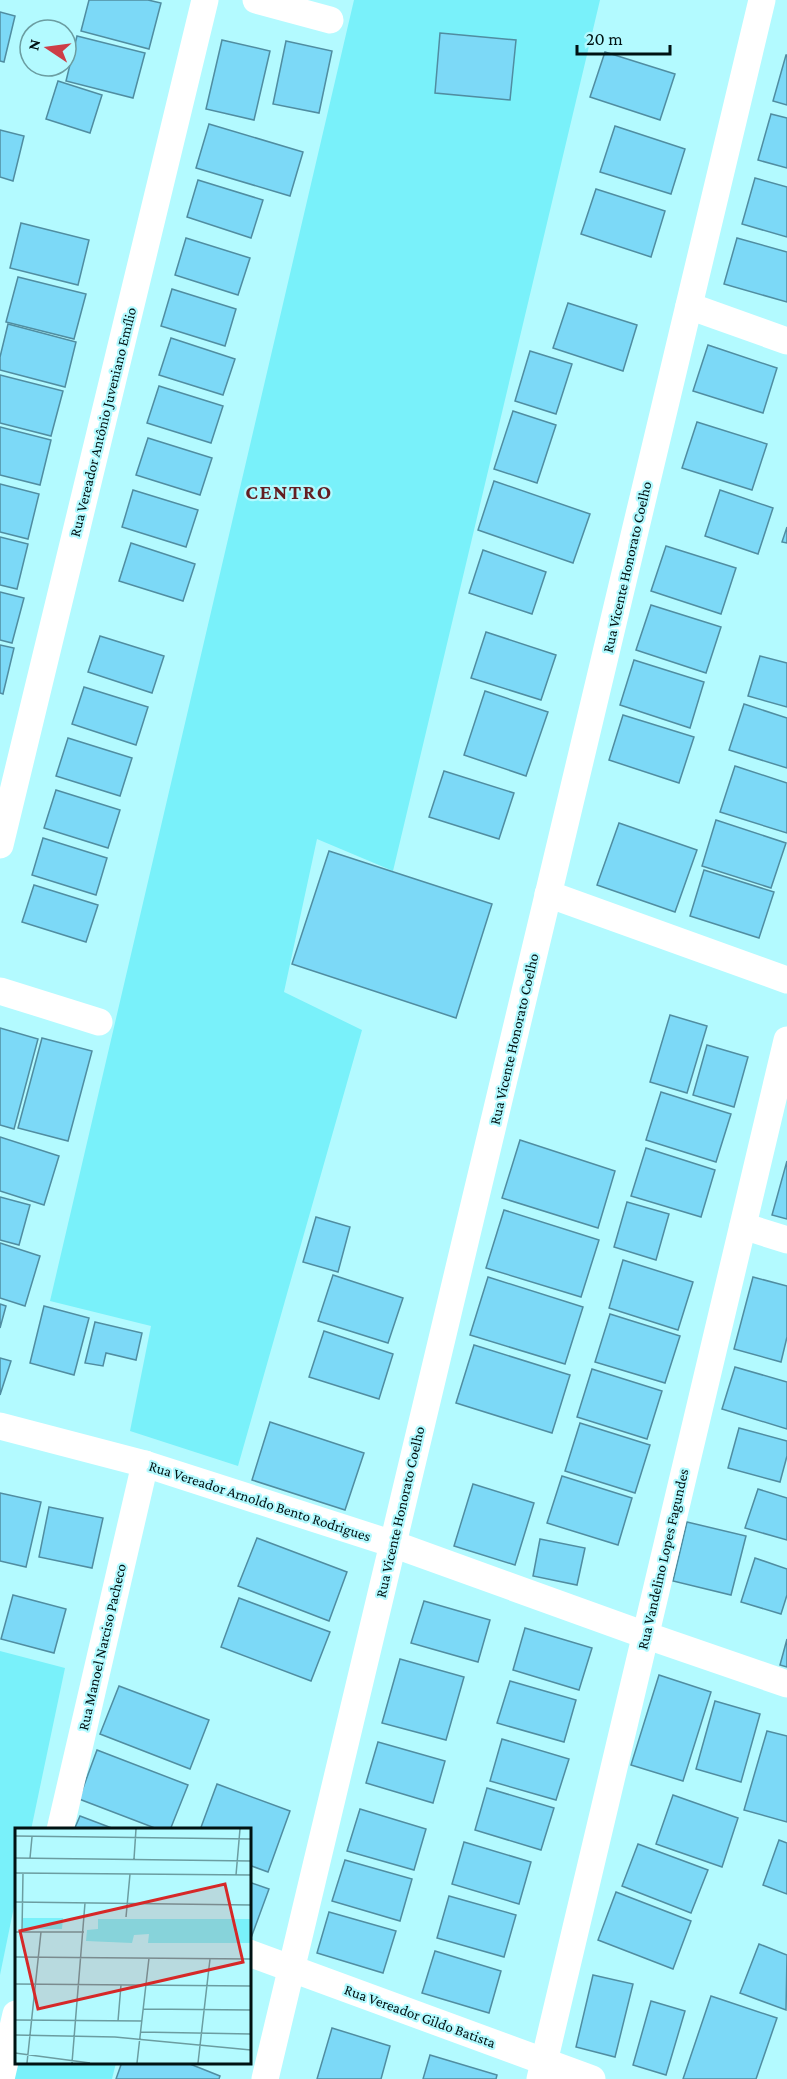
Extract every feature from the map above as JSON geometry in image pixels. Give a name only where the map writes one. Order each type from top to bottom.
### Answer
[{"type":"street","name":"Rua Vereador Antônio Juveniano Emílio","points":[[0,845],[205,0]]},
{"type":"street","points":[[256,0],[330,20]]},
{"type":"street","name":"Rua Vicente Honorato Coelho","points":[[265,2079],[762,0]]},
{"type":"street","points":[[689,306],[787,341]]},
{"type":"street","points":[[549,894],[787,980]]},
{"type":"street","points":[[0,991],[99,1022]]},
{"type":"street","name":"Rua Vandelino Lopes Fagundes","points":[[542,2070],[787,1040]]},
{"type":"street","points":[[743,1226],[787,1240]]},
{"type":"street","name":"Rua Vereador Arnoldo Bento Rodrigues","points":[[0,1426],[145,1464],[393,1544],[787,1684]]},
{"type":"street","name":"Rua Manoel Narciso Pacheco","points":[[60,1828],[145,1464]]},
{"type":"street","name":"Rua Vereador Gildo Batista","points":[[250,1953],[542,2070],[592,2079]]},
{"type":"street","points":[[2,2066],[15,2018]]},
{"type":"shaded area","points":[[354,0],[600,0],[393,871],[317,839],[284,992],[362,1030],[238,1466],[130,1431],[151,1326],[50,1301]]},
{"type":"shaded area","points":[[0,1651],[65,1668],[31,1828],[15,1828],[15,1902],[0,1975]]},
{"type":"shaded area","points":[[15,2064],[116,2064],[112,2079],[9,2079]]},
{"type":"building","points":[[89,0],[148,0],[161,3],[149,49],[81,31]]},
{"type":"building","points":[[0,12],[15,16],[4,62],[0,61]]},
{"type":"building","points":[[440,33],[516,40],[510,100],[435,93]]},
{"type":"building","points":[[78,36],[145,53],[133,98],[66,81],[67,78],[78,78]]},
{"type":"building","points":[[222,40],[270,51],[254,120],[206,109]]},
{"type":"building","points":[[286,41],[332,51],[319,113],[273,104]]},
{"type":"building","points":[[605,52],[675,74],[660,120],[590,97]]},
{"type":"building","points":[[787,55],[787,105],[773,101]]},
{"type":"building","points":[[58,81],[102,95],[90,133],[46,119]]},
{"type":"building","points":[[771,114],[787,118],[787,168],[758,160]]},
{"type":"building","points":[[209,124],[303,152],[290,196],[196,168]]},
{"type":"building","points":[[615,126],[685,149],[671,194],[600,172]]},
{"type":"building","points":[[0,130],[24,136],[13,181],[0,177]]},
{"type":"building","points":[[755,178],[787,187],[787,237],[742,224]]},
{"type":"building","points":[[198,180],[263,200],[251,238],[187,217]]},
{"type":"building","points":[[596,189],[665,211],[651,257],[581,234]]},
{"type":"building","points":[[21,223],[89,240],[78,285],[10,268]]},
{"type":"building","points":[[186,238],[250,258],[238,295],[175,275]]},
{"type":"building","points":[[737,238],[787,252],[787,302],[724,284]]},
{"type":"building","points":[[18,277],[86,294],[74,339],[6,322]]},
{"type":"building","points":[[172,289],[236,309],[225,346],[161,326]]},
{"type":"building","points":[[568,303],[637,325],[623,371],[553,348]]},
{"type":"building","points":[[8,324],[76,342],[65,387],[0,370],[0,357]]},
{"type":"building","points":[[171,338],[235,359],[223,395],[159,375]]},
{"type":"building","points":[[708,345],[777,368],[763,413],[693,391]]},
{"type":"building","points":[[530,351],[572,364],[556,414],[515,401]]},
{"type":"building","points":[[0,375],[63,391],[51,436],[0,423]]},
{"type":"building","points":[[159,386],[223,406],[211,443],[147,423]]},
{"type":"building","points":[[513,411],[556,425],[537,483],[494,469]]},
{"type":"building","points":[[697,422],[767,444],[752,490],[682,468]]},
{"type":"building","points":[[0,427],[51,440],[40,485],[0,475]]},
{"type":"building","points":[[148,438],[212,458],[200,495],[136,475]]},
{"type":"building","points":[[494,481],[590,514],[573,563],[478,530]]},
{"type":"building","points":[[0,484],[39,494],[28,539],[0,532]]},
{"type":"building","points":[[133,490],[198,510],[186,547],[122,527]]},
{"type":"building","points":[[720,490],[773,508],[758,554],[705,536]]},
{"type":"building","points":[[787,527],[787,543],[782,542]]},
{"type":"building","points":[[0,537],[28,544],[17,589],[0,585]]},
{"type":"building","points":[[131,543],[195,564],[183,601],[119,581]]},
{"type":"building","points":[[666,546],[736,568],[721,614],[651,591]]},
{"type":"building","points":[[483,550],[546,572],[532,614],[469,593]]},
{"type":"building","points":[[0,592],[24,598],[12,643],[0,640]]},
{"type":"building","points":[[651,605],[721,627],[706,673],[636,650]]},
{"type":"building","points":[[486,632],[556,655],[541,700],[471,678]]},
{"type":"building","points":[[100,636],[164,656],[152,693],[88,672]]},
{"type":"building","points":[[0,645],[14,648],[3,694],[0,693]]},
{"type":"building","points":[[760,656],[787,663],[787,707],[748,696]]},
{"type":"building","points":[[634,660],[704,682],[690,728],[620,705]]},
{"type":"building","points":[[84,687],[148,707],[136,745],[72,724]]},
{"type":"building","points":[[485,691],[548,712],[526,776],[464,755]]},
{"type":"building","points":[[744,704],[787,718],[787,768],[729,750]]},
{"type":"building","points":[[623,715],[694,737],[679,783],[609,760]]},
{"type":"building","points":[[68,738],[132,758],[120,796],[56,776]]},
{"type":"building","points":[[735,766],[787,783],[787,833],[720,812]]},
{"type":"building","points":[[444,771],[514,793],[499,839],[429,817]]},
{"type":"building","points":[[56,790],[120,810],[108,848],[44,828]]},
{"type":"building","points":[[716,820],[786,843],[771,888],[702,866]]},
{"type":"building","points":[[619,823],[697,850],[675,912],[597,885]]},
{"type":"building","points":[[43,838],[107,858],[96,895],[32,875]]},
{"type":"building","points":[[329,851],[492,904],[456,1018],[292,964]]},
{"type":"building","points":[[704,870],[774,892],[759,938],[690,916]]},
{"type":"building","points":[[34,885],[98,905],[86,942],[22,922]]},
{"type":"building","points":[[670,1015],[707,1026],[687,1093],[650,1082]]},
{"type":"building","points":[[0,1028],[38,1039],[14,1129],[0,1125]]},
{"type":"building","points":[[42,1038],[92,1051],[68,1141],[18,1128]]},
{"type":"building","points":[[707,1045],[748,1057],[734,1107],[693,1095]]},
{"type":"building","points":[[661,1092],[731,1114],[716,1162],[646,1140]]},
{"type":"building","points":[[0,1137],[59,1156],[44,1205],[0,1191]]},
{"type":"building","points":[[520,1140],[615,1171],[598,1228],[502,1198]]},
{"type":"building","points":[[646,1148],[715,1170],[701,1217],[631,1196]]},
{"type":"building","points":[[787,1161],[787,1219],[772,1215]]},
{"type":"building","points":[[0,1197],[30,1205],[19,1245],[0,1240]]},
{"type":"building","points":[[627,1202],[669,1214],[656,1260],[614,1247]]},
{"type":"building","points":[[504,1210],[599,1240],[581,1297],[486,1268]]},
{"type":"building","points":[[316,1217],[350,1227],[338,1272],[303,1262]]},
{"type":"building","points":[[0,1243],[40,1256],[25,1306],[0,1298]]},
{"type":"building","points":[[623,1260],[693,1282],[678,1330],[609,1308]]},
{"type":"building","points":[[333,1275],[403,1298],[388,1343],[318,1321]]},
{"type":"building","points":[[488,1277],[583,1307],[565,1364],[470,1335]]},
{"type":"building","points":[[753,1277],[787,1286],[787,1337],[781,1362],[734,1349]]},
{"type":"building","points":[[0,1304],[6,1306],[0,1328]]},
{"type":"building","points":[[44,1306],[89,1318],[74,1375],[30,1363]]},
{"type":"building","points":[[610,1314],[680,1336],[665,1383],[595,1362]]},
{"type":"building","points":[[95,1322],[142,1333],[136,1360],[106,1353],[103,1366],[85,1363]]},
{"type":"building","points":[[324,1331],[393,1354],[379,1399],[309,1377]]},
{"type":"building","points":[[474,1345],[570,1375],[552,1433],[456,1403]]},
{"type":"building","points":[[0,1358],[11,1361],[0,1395]]},
{"type":"building","points":[[735,1367],[787,1382],[787,1429],[722,1409]]},
{"type":"building","points":[[592,1369],[662,1391],[647,1439],[577,1417]]},
{"type":"building","points":[[270,1422],[364,1453],[345,1510],[252,1480]]},
{"type":"building","points":[[580,1423],[650,1445],[635,1493],[565,1471]]},
{"type":"building","points":[[739,1428],[787,1441],[787,1456],[780,1482],[728,1468]]},
{"type":"building","points":[[562,1476],[632,1498],[618,1545],[547,1523]]},
{"type":"building","points":[[473,1484],[534,1503],[515,1565],[454,1546]]},
{"type":"building","points":[[758,1489],[787,1498],[787,1540],[745,1528]]},
{"type":"building","points":[[0,1493],[41,1502],[26,1567],[0,1561]]},
{"type":"building","points":[[49,1507],[103,1518],[92,1568],[39,1557]]},
{"type":"building","points":[[687,1522],[746,1536],[731,1595],[673,1581]]},
{"type":"building","points":[[257,1538],[347,1572],[329,1621],[238,1586]]},
{"type":"building","points":[[540,1539],[585,1548],[577,1585],[533,1576]]},
{"type":"building","points":[[755,1558],[787,1569],[787,1595],[781,1614],[741,1602]]},
{"type":"building","points":[[13,1595],[66,1609],[54,1653],[1,1639]]},
{"type":"building","points":[[239,1598],[330,1632],[311,1681],[221,1647]]},
{"type":"building","points":[[424,1601],[490,1620],[478,1662],[411,1643]]},
{"type":"building","points":[[525,1628],[592,1648],[579,1690],[513,1670]]},
{"type":"building","points":[[787,1639],[787,1667],[780,1665]]},
{"type":"building","points":[[400,1659],[464,1677],[446,1740],[382,1723]]},
{"type":"building","points":[[659,1675],[711,1692],[683,1781],[631,1765]]},
{"type":"building","points":[[510,1681],[576,1700],[564,1742],[497,1723]]},
{"type":"building","points":[[119,1686],[209,1720],[190,1769],[100,1734]]},
{"type":"building","points":[[715,1701],[760,1714],[741,1782],[696,1769]]},
{"type":"building","points":[[767,1731],[787,1736],[787,1822],[744,1810]]},
{"type":"building","points":[[502,1739],[569,1759],[556,1800],[490,1781]]},
{"type":"building","points":[[378,1742],[445,1761],[433,1803],[366,1783]]},
{"type":"building","points":[[97,1750],[188,1785],[171,1828],[155,1828],[79,1799]]},
{"type":"building","points":[[217,1784],[290,1811],[268,1872],[250,1865],[250,1828],[201,1828]]},
{"type":"building","points":[[487,1788],[554,1808],[541,1850],[475,1830]]},
{"type":"building","points":[[673,1795],[738,1818],[722,1867],[656,1844]]},
{"type":"building","points":[[360,1809],[426,1829],[414,1870],[347,1851]]},
{"type":"building","points":[[80,1816],[112,1828],[75,1828]]},
{"type":"building","points":[[779,1840],[787,1843],[787,1894],[763,1885]]},
{"type":"building","points":[[464,1842],[531,1862],[519,1904],[452,1884]]},
{"type":"building","points":[[638,1844],[708,1870],[691,1913],[622,1886]]},
{"type":"building","points":[[345,1860],[412,1879],[400,1921],[332,1901]]},
{"type":"building","points":[[250,1882],[269,1889],[250,1938]]},
{"type":"building","points":[[616,1892],[691,1921],[673,1969],[598,1940]]},
{"type":"building","points":[[449,1896],[516,1915],[504,1957],[437,1938]]},
{"type":"building","points":[[329,1912],[396,1931],[383,1973],[317,1953]]},
{"type":"building","points":[[759,1944],[787,1955],[786,2010],[740,1993]]},
{"type":"building","points":[[435,1951],[501,1971],[489,2013],[422,1993]]},
{"type":"building","points":[[593,1975],[633,1984],[615,2057],[576,2047]]},
{"type":"building","points":[[711,1996],[777,2018],[756,2079],[683,2079]]},
{"type":"building","points":[[651,2001],[685,2011],[666,2075],[633,2065]]},
{"type":"building","points":[[332,2028],[390,2046],[381,2079],[317,2079]]},
{"type":"building","points":[[430,2055],[497,2075],[496,2079],[423,2079]]},
{"type":"building","points":[[121,2064],[190,2064],[220,2076],[219,2079],[116,2079]]},
{"type":"district","name":"CENTRO","points":[[289,492]]}]
